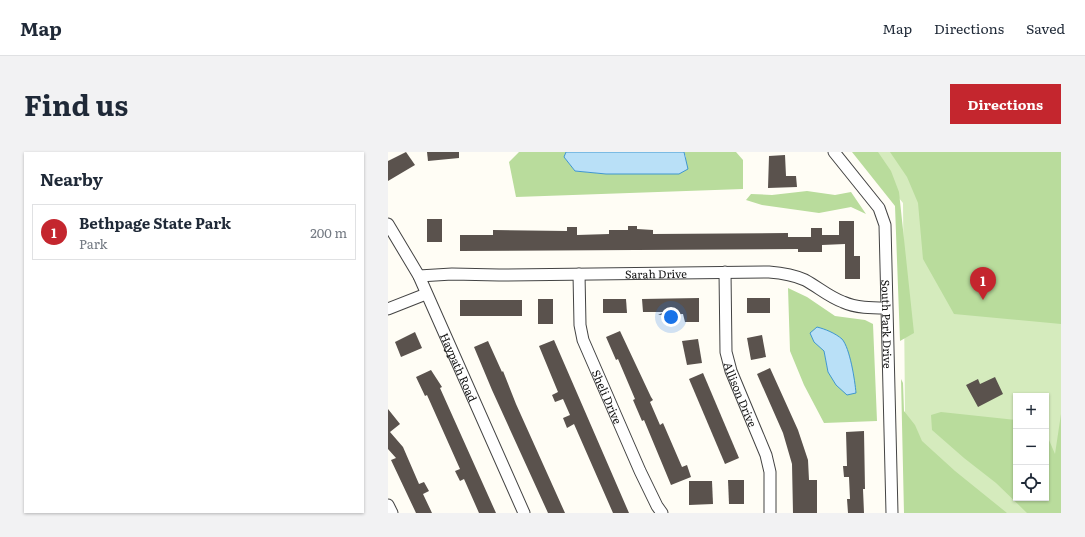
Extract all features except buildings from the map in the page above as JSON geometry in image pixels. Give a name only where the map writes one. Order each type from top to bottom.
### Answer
[{"type":"street","name":"South Park Drive","points":[[834,152],[879,208],[885,225],[892,513]]},
{"type":"street","name":"Haypath Road","points":[[388,224],[419,276],[524,513]]},
{"type":"street","name":"Allison Drive","points":[[725,272],[726,352],[731,371],[766,455],[770,472],[770,513]]},
{"type":"street","name":"Sarah Drive","points":[[419,276],[452,274],[769,272],[790,274],[806,280],[830,296],[844,303],[861,307],[886,308]]},
{"type":"street","name":"Sheli Drive","points":[[579,274],[580,325],[583,340],[640,471],[656,506],[662,513]]},
{"type":"street","points":[[388,309],[426,294]]},
{"type":"street","points":[[388,505],[392,513]]},
{"type":"green space","points":[[519,152],[566,152],[564,157],[575,171],[606,174],[679,174],[686,157],[684,152],[736,152],[743,160],[743,189],[516,197],[509,162]]},
{"type":"green space","points":[[852,152],[878,152],[891,171],[899,192],[914,333],[900,341],[895,206]]},
{"type":"green space","points":[[861,152],[1061,152],[1061,513],[906,513],[903,203]]},
{"type":"green space","points":[[890,152],[1061,152],[1061,324],[954,314],[923,259],[918,203],[907,177]]},
{"type":"green space","points":[[807,191],[835,195],[851,192],[866,214],[851,207],[819,213],[762,205],[746,200],[751,194],[772,195]]},
{"type":"green space","points":[[788,288],[807,297],[835,316],[865,320],[873,324],[877,421],[824,423],[804,385],[790,351]],"holes":[[[842,340],[854,375],[828,372],[824,351]]]},
{"type":"green space","points":[[901,379],[903,383],[904,411],[915,425],[922,441],[955,471],[1007,513],[904,513]]},
{"type":"green space","points":[[941,412],[1013,420],[1013,499],[996,483],[932,430],[931,415]]},
{"type":"green space","points":[[1061,414],[1061,513],[1027,513],[1015,501],[1049,501],[1049,440],[1055,454]]},
{"type":"water","points":[[566,152],[684,152],[688,169],[679,174],[606,174],[575,171],[564,157]]},
{"type":"water","points":[[817,327],[836,335],[845,343],[852,365],[856,393],[847,395],[836,385],[828,372],[824,351],[814,342],[810,333]]},
{"type":"place","name":"Bethpage State Park","points":[[983,300]]}]
